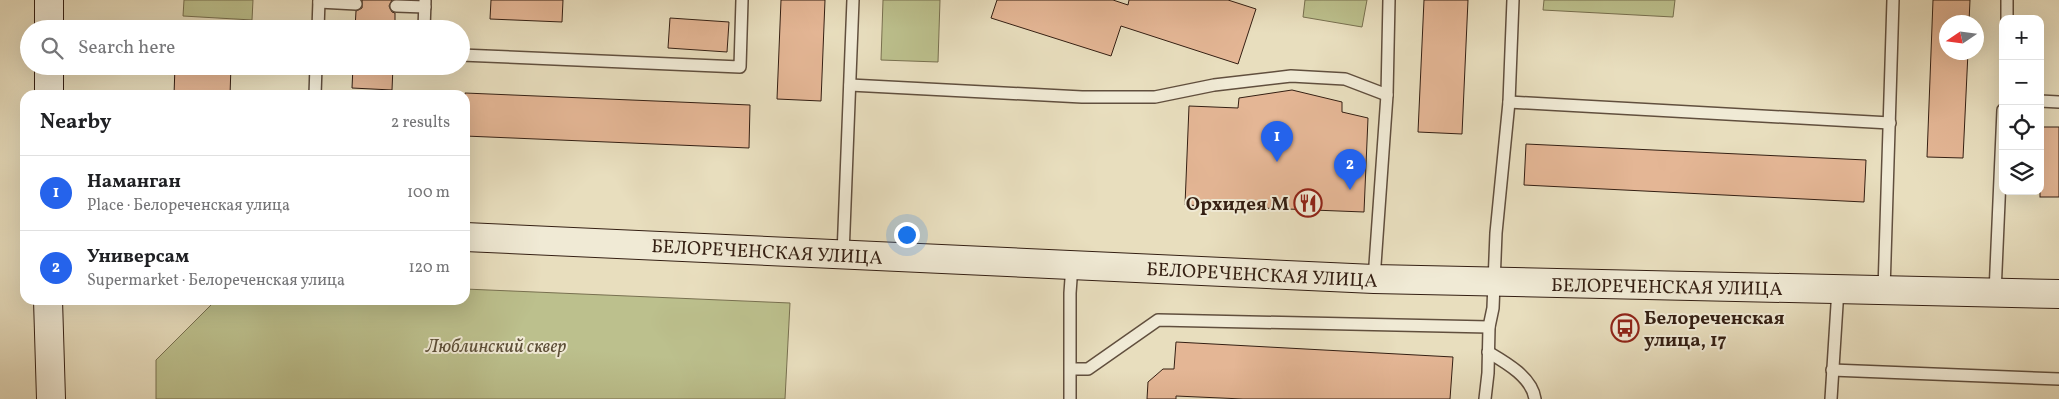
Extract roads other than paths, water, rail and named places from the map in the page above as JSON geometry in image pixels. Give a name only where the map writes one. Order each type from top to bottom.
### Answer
[{"type":"street","points":[[49,0],[49,20]]},
{"type":"street","points":[[49,75],[49,90]]},
{"type":"street","name":"БЕЛОРЕЧЕНСКАЯ УЛИЦА","points":[[470,237],[1374,279],[2059,294]]},
{"type":"street","points":[[48,305],[51,399]]},
{"type":"lane","points":[[470,55],[740,67],[742,0]]},
{"type":"lane","points":[[843,255],[853,0]]},
{"type":"lane","points":[[1374,279],[1387,95],[1389,0]]},
{"type":"lane","points":[[1485,399],[1489,326],[1493,308],[1496,233],[1508,102],[1513,0]]},
{"type":"lane","points":[[1884,290],[1893,0]]},
{"type":"lane","points":[[2007,0],[2007,15]]},
{"type":"lane","points":[[318,20],[319,1],[356,4]]},
{"type":"lane","points":[[396,6],[425,4],[424,20]]},
{"type":"lane","points":[[315,90],[316,75]]},
{"type":"lane","points":[[850,85],[1082,97],[1155,98],[1214,84],[1291,76],[1345,79],[1387,95]]},
{"type":"lane","points":[[2044,101],[2059,102]]},
{"type":"lane","points":[[1508,102],[1890,123]]},
{"type":"lane","points":[[1995,293],[2001,150]]},
{"type":"lane","points":[[1070,399],[1070,293],[1072,265]]},
{"type":"lane","points":[[1831,399],[1838,289]]},
{"type":"lane","points":[[1071,369],[1088,369],[1158,320],[1489,326]]},
{"type":"lane","points":[[1488,352],[1508,363],[1520,373],[1534,394],[1535,399]]},
{"type":"lane","points":[[1832,370],[2059,379]]},
{"type":"place","name":"Наманган","points":[[1277,162]]},
{"type":"place","name":"Универсам","points":[[1350,190]]},
{"type":"place","name":"Орхидея М","points":[[1308,203]]},
{"type":"place","name":"Белореченская улица, 17","points":[[1625,328]]},
{"type":"park label","name":"Люблинский сквер","points":[[496,345]]}]
